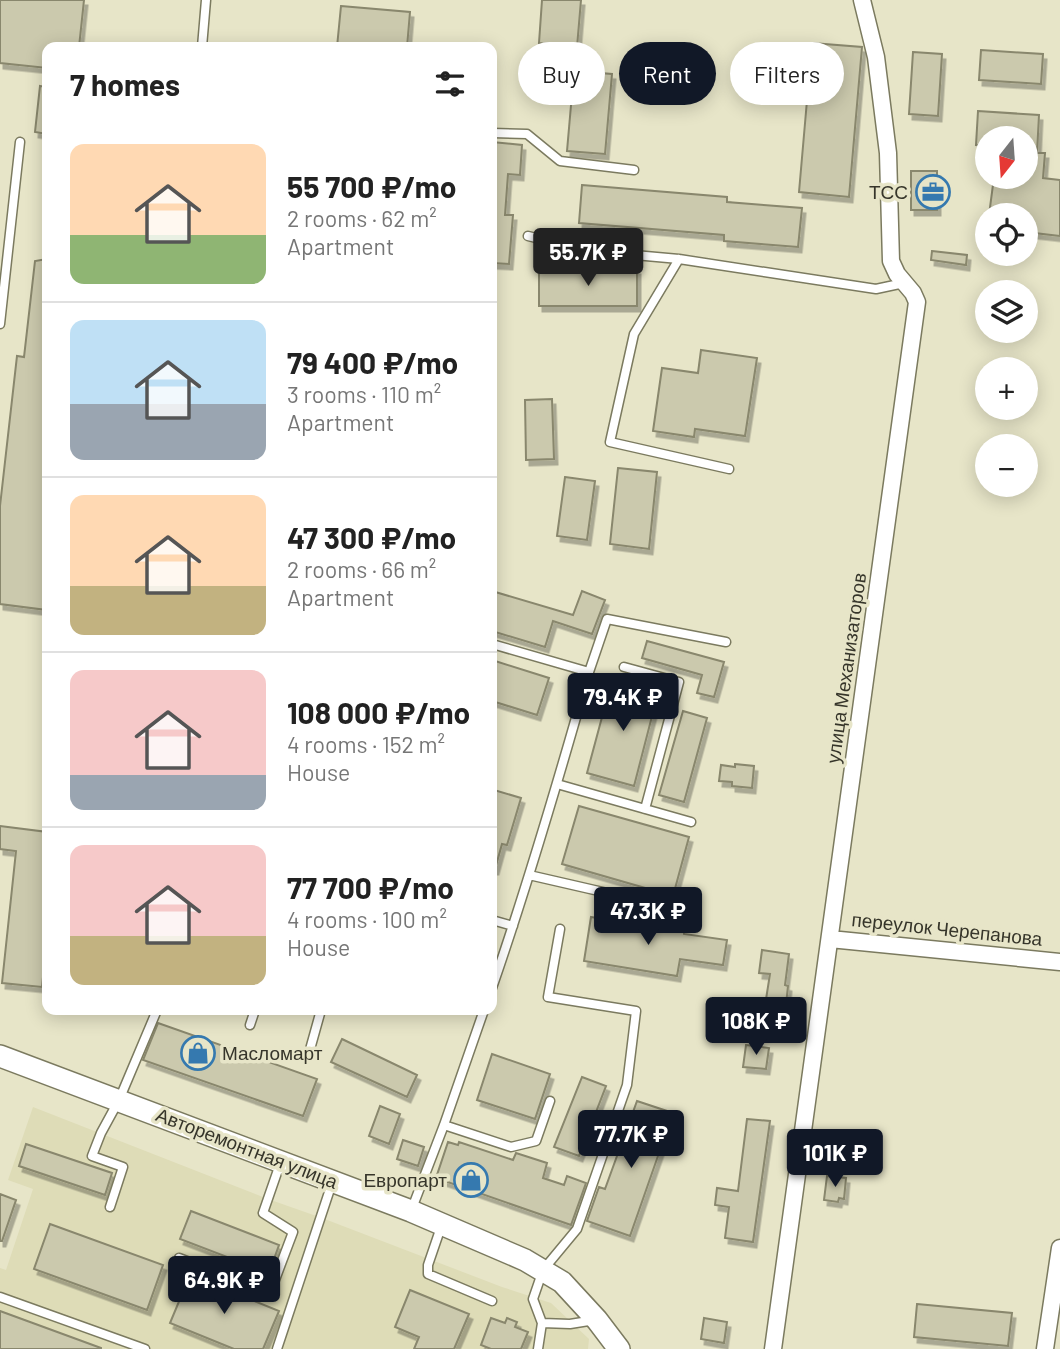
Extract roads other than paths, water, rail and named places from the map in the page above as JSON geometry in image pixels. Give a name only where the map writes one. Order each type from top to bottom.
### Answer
[{"type":"street","name":"улица Механизаторов","points":[[773,1349],[917,302],[891,261],[888,153],[876,57],[862,0]]},
{"type":"street","name":"переулок Черепанова","points":[[830,939],[1060,962]]},
{"type":"street","name":"Авторемонтная улица","points":[[0,1056],[332,1180],[499,1248],[562,1282],[619,1349]]},
{"type":"street","points":[[1045,1349],[1060,1248]]},
{"type":"lane","points":[[202,42],[206,0]]},
{"type":"lane","points":[[497,133],[527,134],[560,161],[634,170]]},
{"type":"lane","points":[[0,324],[20,142]]},
{"type":"lane","points":[[528,236],[590,251],[679,259],[876,289],[904,283]]},
{"type":"lane","points":[[679,259],[634,334],[610,442],[729,469]]},
{"type":"lane","points":[[497,973],[607,619],[726,642]]},
{"type":"lane","points":[[497,645],[589,672]]},
{"type":"lane","points":[[624,667],[679,682],[645,809]]},
{"type":"lane","points":[[557,784],[691,822]]},
{"type":"lane","points":[[529,875],[664,906]]},
{"type":"lane","points":[[497,921],[513,926]]},
{"type":"lane","points":[[538,1349],[542,1323],[533,1299],[543,1270],[577,1229],[627,1085],[636,1011],[548,997],[560,929]]},
{"type":"lane","points":[[110,1207],[123,1167],[92,1156],[155,1015]]},
{"type":"lane","points":[[250,1025],[253,1015]]},
{"type":"lane","points":[[309,1053],[320,1015]]},
{"type":"lane","points":[[411,1211],[482,1015]]},
{"type":"lane","points":[[443,1125],[511,1147],[536,1141],[550,1101]]},
{"type":"lane","points":[[179,1258],[270,1293],[293,1232],[263,1213],[281,1161]]},
{"type":"lane","points":[[277,1349],[332,1180]]},
{"type":"lane","points":[[443,1223],[428,1265],[428,1274],[492,1301]]},
{"type":"lane","points":[[0,1297],[145,1349]]},
{"type":"lane","points":[[542,1323],[570,1324],[597,1320]]},
{"type":"place","name":"ТСС","points":[[933,192]]},
{"type":"place","name":"Масломарт","points":[[198,1053]]},
{"type":"place","name":"Европарт","points":[[471,1180]]}]
